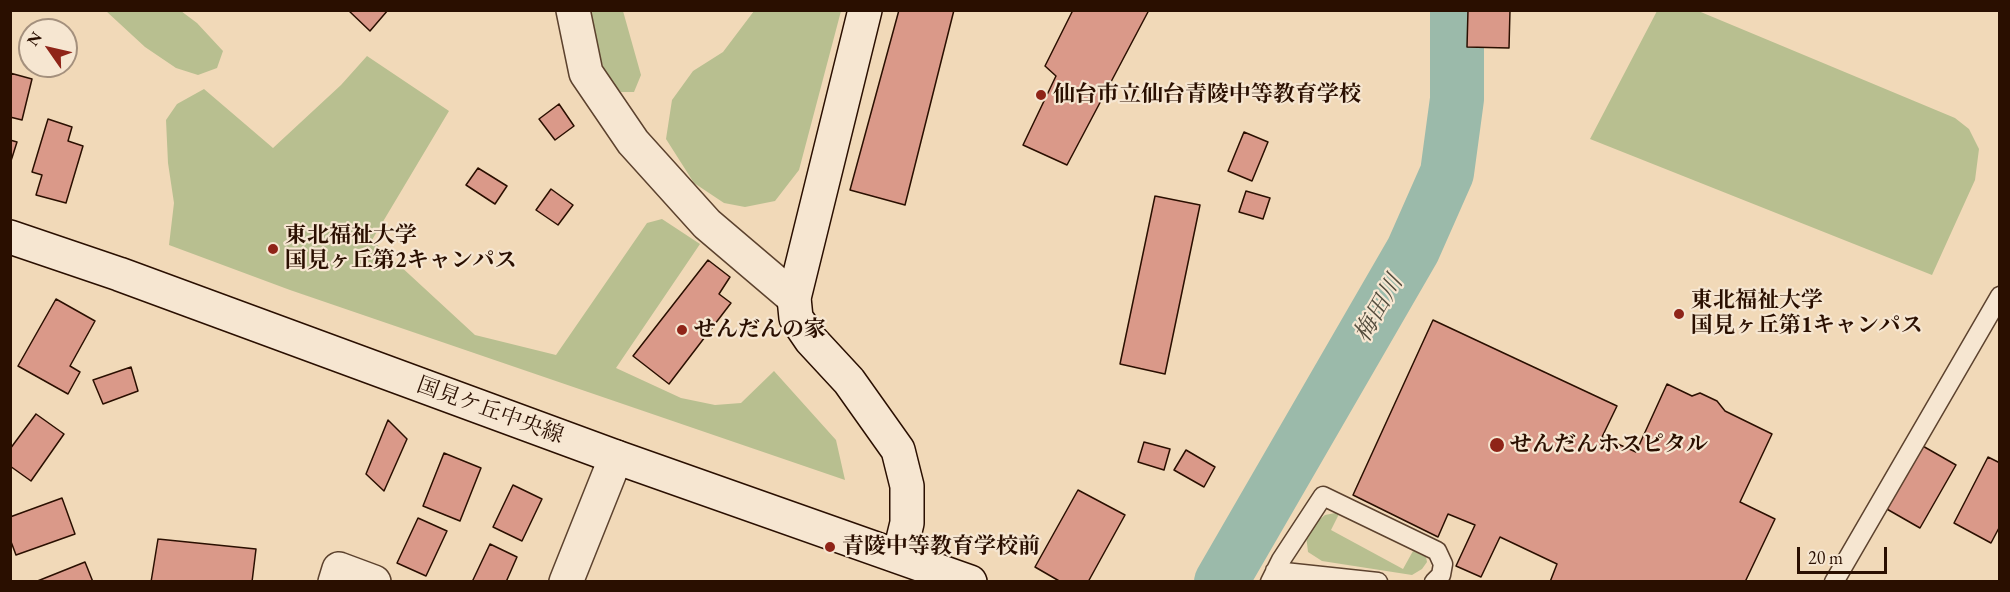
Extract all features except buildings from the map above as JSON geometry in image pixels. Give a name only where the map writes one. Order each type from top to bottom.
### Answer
[{"type":"street","points":[[573,10],[586,73],[633,142],[707,224],[794,298]]},
{"type":"street","points":[[865,10],[794,298],[796,318],[811,340],[849,381],[898,450],[907,486],[907,523],[899,556]]},
{"type":"street","name":"国見ケ丘中央線","points":[[10,237],[119,274],[616,457],[970,582]]},
{"type":"street","points":[[566,582],[616,457]]},
{"type":"street","points":[[335,582],[339,569],[374,582]]},
{"type":"lane","points":[[1834,582],[2000,296]]},
{"type":"lane","points":[[1378,582],[1273,576],[1323,496],[1437,551],[1443,564],[1441,575],[1434,582]]},
{"type":"green space","points":[[1696,10],[1955,118],[1969,129],[1979,149],[1975,180],[1932,275],[1590,139],[1657,11]]},
{"type":"green space","points":[[106,11],[181,11],[197,23],[223,51],[217,68],[198,75],[176,68],[145,47]]},
{"type":"green space","points":[[591,11],[623,11],[641,75],[634,92],[621,92],[606,75],[591,29]]},
{"type":"green space","points":[[754,11],[841,11],[799,170],[775,201],[745,207],[724,203],[694,183],[666,139],[672,100],[693,71],[723,52]]},
{"type":"green space","points":[[367,56],[449,111],[372,240],[475,335],[556,355],[647,223],[662,219],[700,244],[616,368],[681,398],[715,405],[741,403],[774,371],[836,440],[845,480],[290,290],[169,245],[174,203],[168,163],[166,120],[177,104],[204,89],[273,148],[341,85]]},
{"type":"green space","points":[[1340,512],[1331,530],[1403,569],[1413,551],[1426,557],[1427,562],[1422,569],[1412,575],[1322,561],[1308,552],[1306,535],[1313,525],[1325,515]]},
{"type":"waterway","name":"梅田川","points":[[1221,582],[1413,250],[1447,173],[1457,99],[1457,10]]},
{"type":"place","name":"仙台市立仙台青陵中等教育学校","points":[[1041,95]]},
{"type":"place","name":"東北福祉大学 国見ヶ丘第2キャンパス","points":[[273,249]]},
{"type":"place","name":"東北福祉大学 国見ヶ丘第1キャンパス","points":[[1679,314]]},
{"type":"place","name":"せんだんの家","points":[[682,330]]},
{"type":"place","name":"せんだんホスピタル","points":[[1497,445]]},
{"type":"place","name":"青陵中等教育学校前","points":[[830,547]]}]
